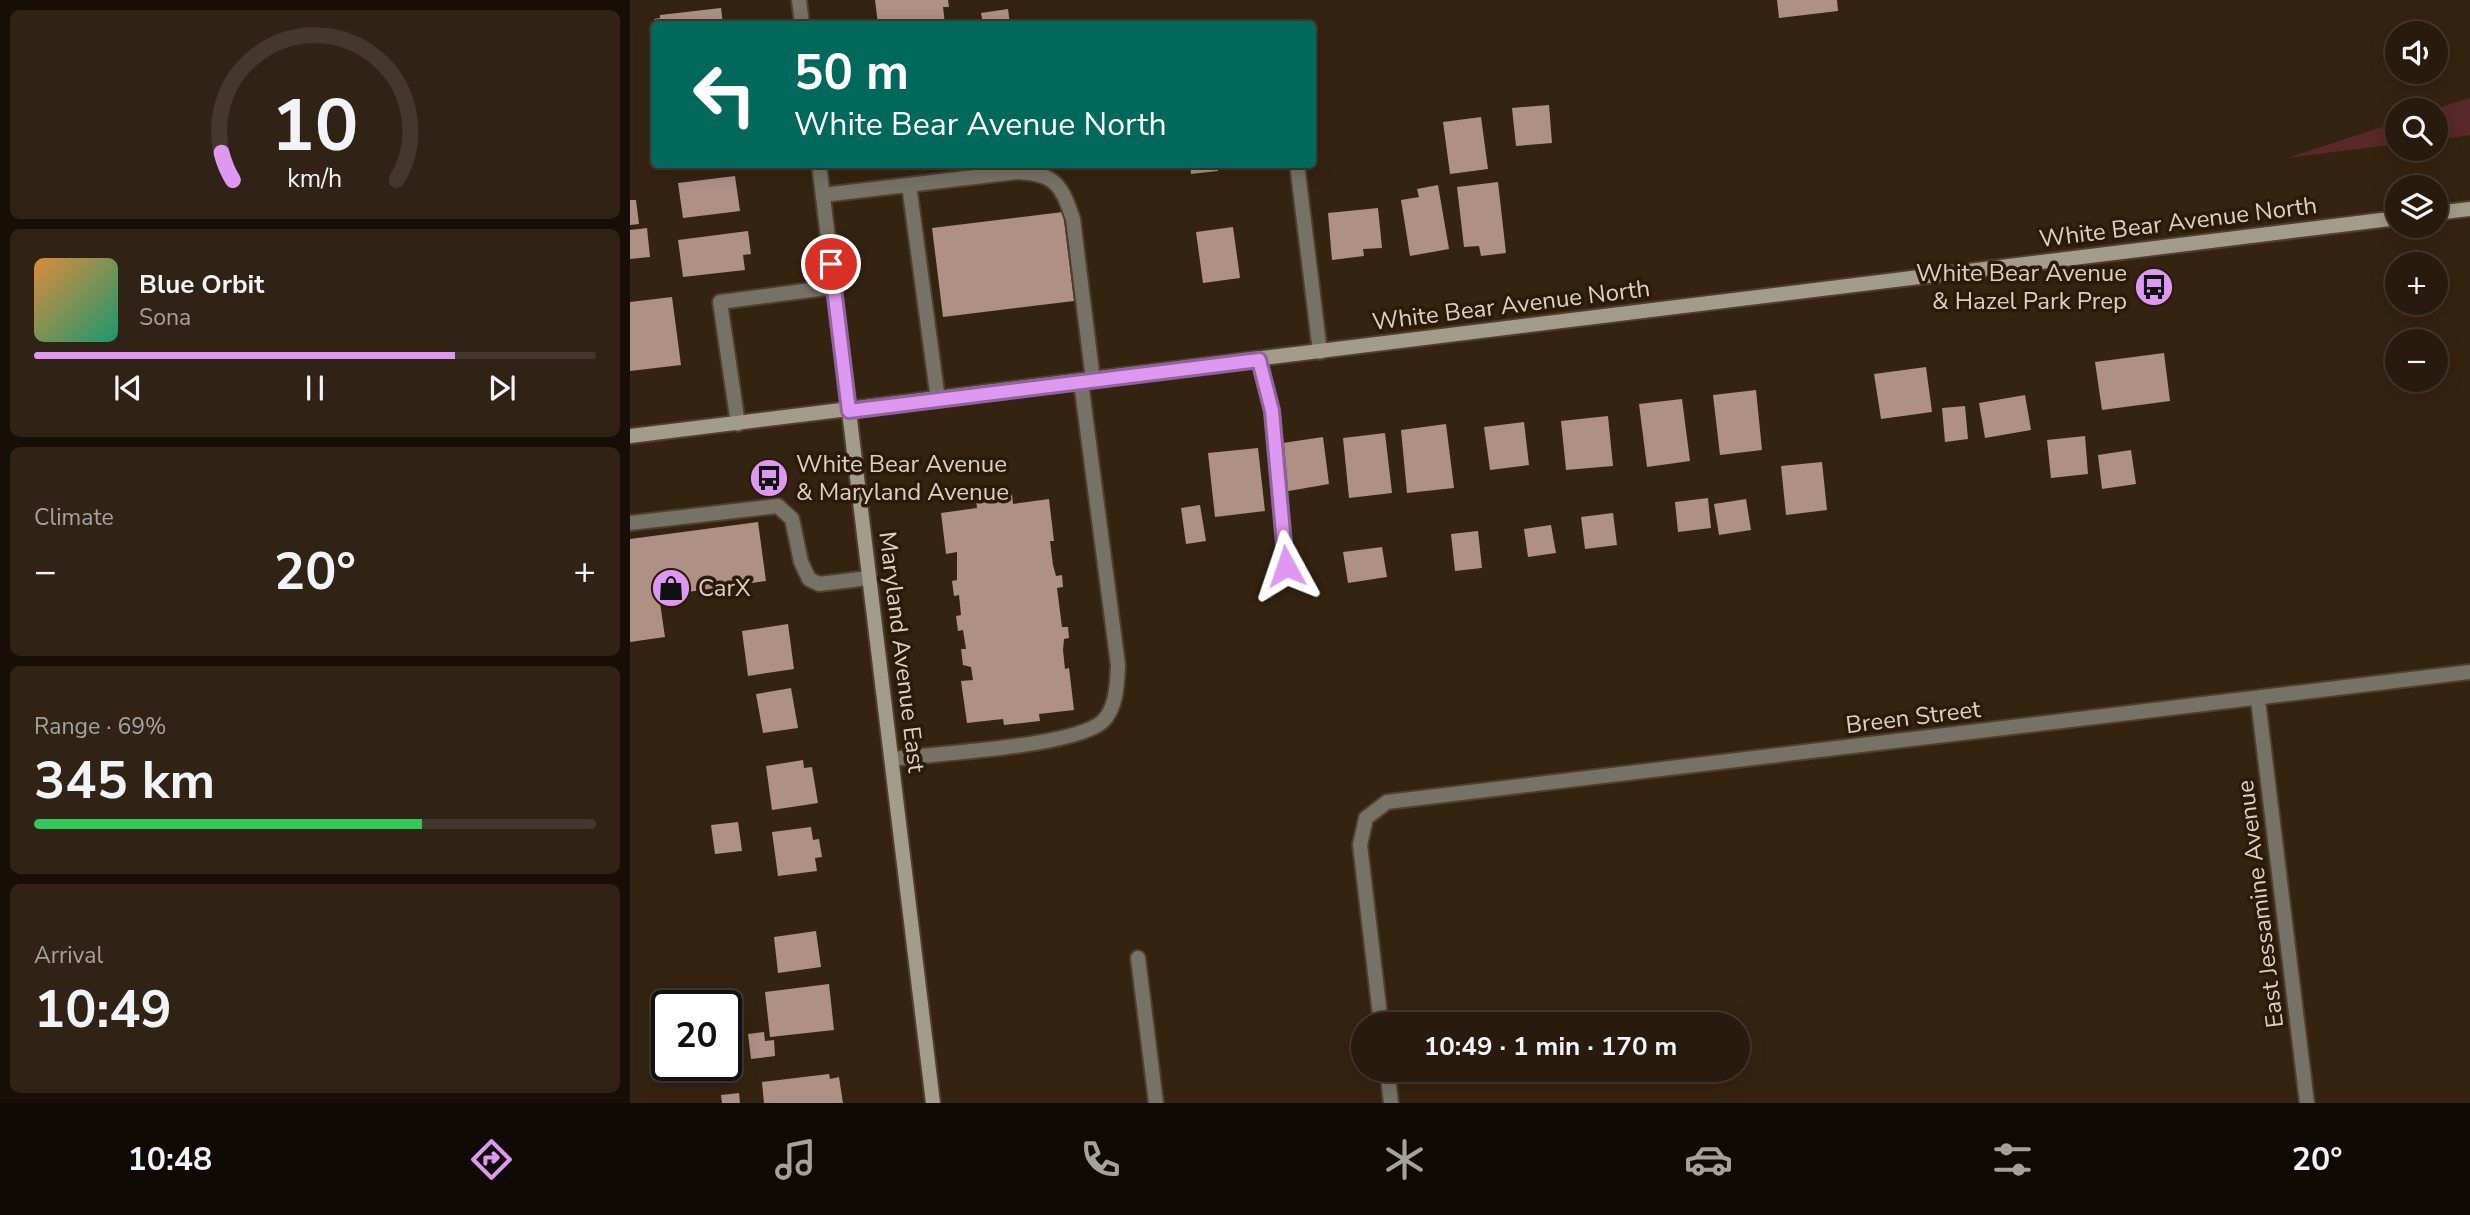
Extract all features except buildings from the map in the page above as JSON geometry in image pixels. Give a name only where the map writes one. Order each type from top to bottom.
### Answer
[{"type":"main road","points":[[2448,212],[2470,209]]},
{"type":"main road","name":"White Bear Avenue North","points":[[630,436],[2385,220]]},
{"type":"main road","name":"Maryland Avenue East","points":[[849,411],[933,1103]]},
{"type":"street","points":[[800,0],[802,21]]},
{"type":"street","name":"Maryland Avenue East","points":[[820,168],[849,411]]},
{"type":"street","points":[[1297,168],[1320,352]]},
{"type":"street","points":[[823,195],[1018,172],[1039,173],[1054,180],[1065,195],[1073,219],[1087,381],[1118,665],[1116,696],[1104,720],[1085,732],[1053,739],[893,759]]},
{"type":"street","points":[[909,185],[938,400]]},
{"type":"street","points":[[738,424],[720,302],[834,287]]},
{"type":"street","points":[[1259,360],[1272,411],[1286,566]]},
{"type":"street","points":[[630,523],[778,506],[792,519],[801,562],[809,579],[819,584],[869,578]]},
{"type":"street","name":"Breen Street","points":[[1380,1012],[1360,845],[1366,818],[1387,802],[2258,700],[2470,672]]},
{"type":"street","name":"East Jessamine Avenue","points":[[2258,700],[2307,1103]]},
{"type":"street","points":[[1138,958],[1156,1103]]},
{"type":"street","points":[[1389,1082],[1391,1103]]},
{"type":"shaded area","points":[[2470,98],[2470,135],[2448,138],[2448,105]]},
{"type":"shaded area","points":[[2385,126],[2385,146],[2287,158]]},
{"type":"place","name":"White Bear Avenue & Hazel Park Prep","points":[[2154,287]]},
{"type":"place","name":"White Bear Avenue & Maryland Avenue","points":[[769,478]]},
{"type":"place","name":"CarX","points":[[671,588]]},
{"type":"route","points":[[831,264],[849,411],[1259,360],[1272,411],[1286,566]]}]
